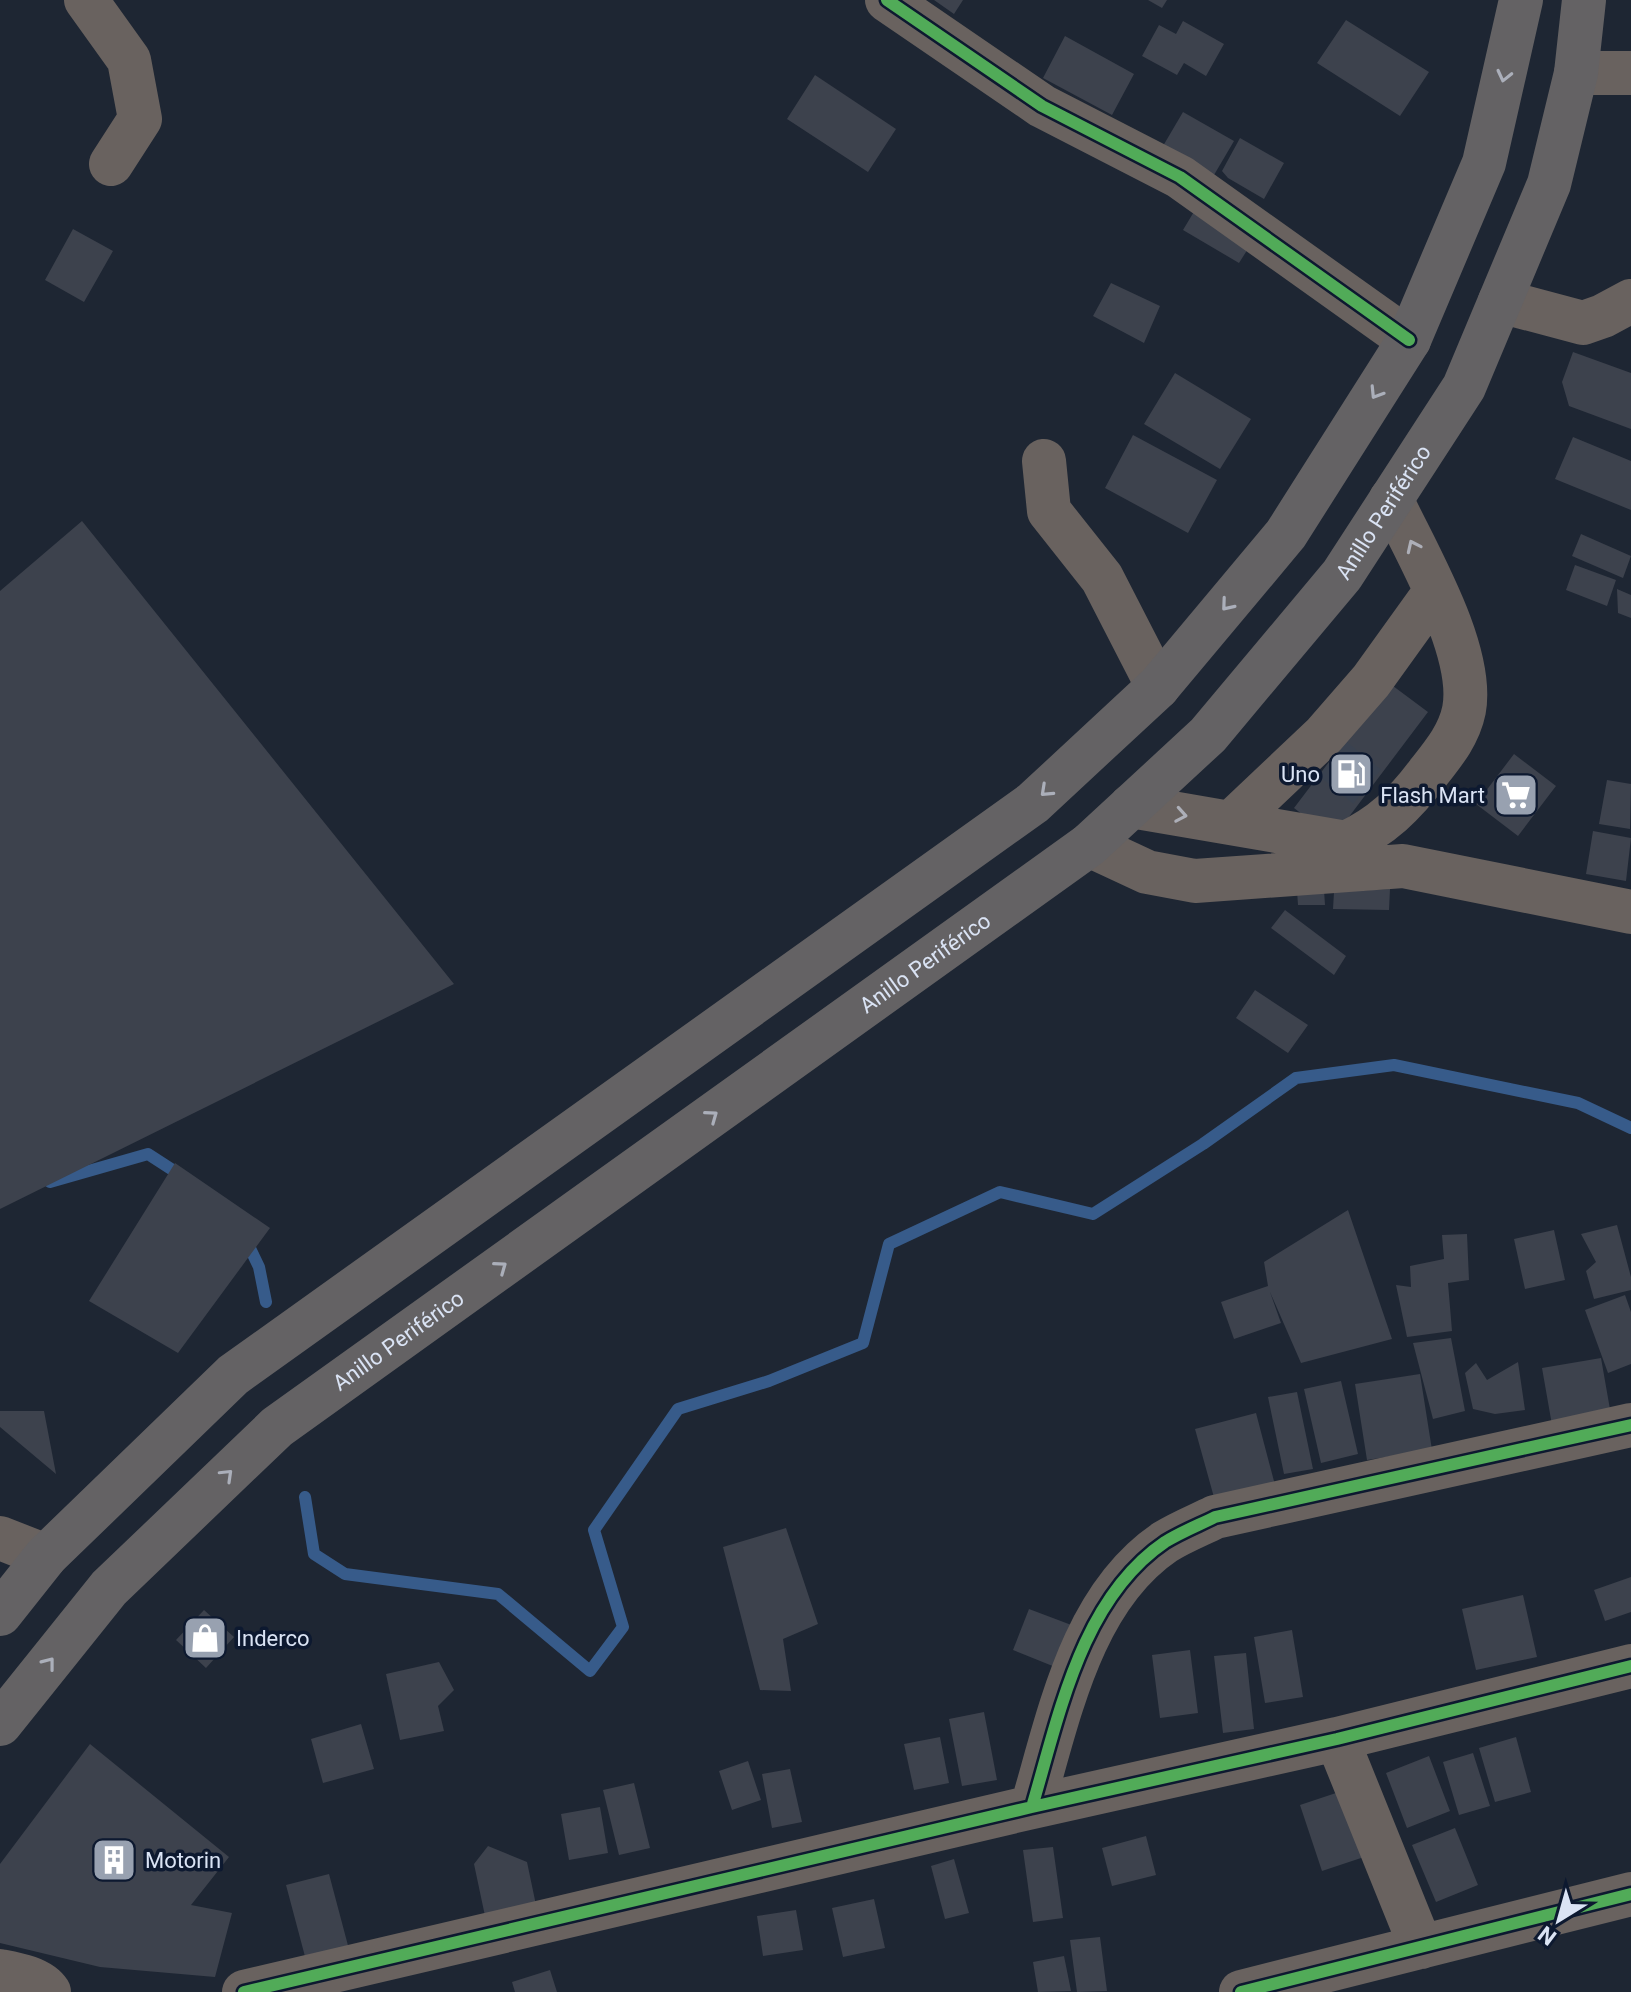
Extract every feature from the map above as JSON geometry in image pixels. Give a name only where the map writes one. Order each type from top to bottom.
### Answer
[{"type":"highway","points":[[0,1614],[46,1556],[233,1375],[1033,803],[1158,687],[1286,534],[1409,340],[1484,163],[1521,0]]},
{"type":"highway","name":"Anillo Periférico","points":[[0,1724],[109,1588],[277,1427],[1089,845],[1208,735],[1342,575],[1464,387],[1549,184],[1576,73],[1584,0]]},
{"type":"street","points":[[86,0],[129,60],[140,119],[111,164]]},
{"type":"street","points":[[887,0],[1042,106],[1180,177],[1409,340]]},
{"type":"street","points":[[1576,73],[1631,73]]},
{"type":"street","points":[[1500,301],[1583,323],[1631,301]]},
{"type":"street","points":[[1044,461],[1049,511],[1102,578],[1158,687]]},
{"type":"street","points":[[1131,806],[1346,843],[1378,827],[1383,799],[1415,792],[1454,739],[1464,712],[1466,687],[1450,624],[1391,499]]},
{"type":"street","points":[[1231,823],[1324,751],[1435,592]]},
{"type":"street","points":[[1089,845],[1147,872],[1195,881],[1403,866],[1631,912]]},
{"type":"street","points":[[1032,1807],[1073,1668],[1099,1616],[1130,1573],[1165,1543],[1215,1517],[1631,1425]]},
{"type":"street","points":[[0,1538],[46,1556]]},
{"type":"street","points":[[244,1992],[1032,1807],[1337,1739],[1631,1666]]},
{"type":"street","points":[[1337,1739],[1421,1947]]},
{"type":"street","points":[[1241,1992],[1631,1894]]},
{"type":"street","points":[[0,1971],[45,1986],[49,1992]]},
{"type":"building","points":[[934,0],[963,0],[954,14]]},
{"type":"building","points":[[1148,0],[1167,0],[1162,8]]},
{"type":"building","points":[[1346,20],[1429,72],[1400,116],[1317,63]]},
{"type":"building","points":[[1183,21],[1224,44],[1206,76],[1184,63],[1177,75],[1142,56],[1159,25],[1176,34]]},
{"type":"building","points":[[1065,36],[1134,74],[1112,115],[1043,78]]},
{"type":"building","points":[[815,75],[896,129],[868,172],[787,119]]},
{"type":"building","points":[[1183,112],[1234,141],[1214,175],[1163,146]]},
{"type":"building","points":[[1240,138],[1284,163],[1264,199],[1228,178],[1222,171]]},
{"type":"building","points":[[1201,200],[1258,233],[1239,263],[1183,230]]},
{"type":"building","points":[[73,229],[113,251],[84,302],[45,280]]},
{"type":"building","points":[[1111,283],[1160,306],[1144,343],[1093,316]]},
{"type":"building","points":[[1573,352],[1631,373],[1631,429],[1569,406],[1562,382]]},
{"type":"building","points":[[1175,373],[1251,419],[1220,469],[1144,424]]},
{"type":"building","points":[[1133,435],[1217,480],[1188,533],[1105,488]]},
{"type":"building","points":[[1573,437],[1631,461],[1631,510],[1555,479]]},
{"type":"building","points":[[82,521],[454,984],[0,1209],[0,591]]},
{"type":"building","points":[[1581,534],[1631,556],[1623,578],[1572,556]]},
{"type":"building","points":[[1575,565],[1616,580],[1607,606],[1566,590]]},
{"type":"building","points":[[1617,589],[1631,595],[1631,618],[1618,613]]},
{"type":"building","name":"Uno","points":[[1389,683],[1428,712],[1333,838],[1294,808]]},
{"type":"building","name":"Flash Mart","points":[[1514,754],[1556,786],[1518,836],[1476,804]]},
{"type":"building","points":[[1607,780],[1631,784],[1630,829],[1599,824]]},
{"type":"building","points":[[1593,831],[1631,838],[1626,881],[1586,874]]},
{"type":"building","points":[[1390,889],[1389,910],[1333,909],[1334,892]]},
{"type":"building","points":[[1324,890],[1325,905],[1298,905],[1297,891]]},
{"type":"building","points":[[1285,910],[1346,956],[1334,975],[1271,928]]},
{"type":"building","points":[[1255,990],[1308,1025],[1288,1053],[1236,1018]]},
{"type":"building","points":[[175,1163],[270,1228],[178,1353],[89,1301]]},
{"type":"building","points":[[1348,1210],[1392,1339],[1301,1363],[1270,1292],[1281,1323],[1234,1339],[1221,1302],[1268,1286],[1264,1262]]},
{"type":"building","points":[[1617,1225],[1631,1277],[1631,1290],[1594,1299],[1586,1271],[1596,1262],[1581,1234]]},
{"type":"building","points":[[1554,1230],[1565,1280],[1525,1289],[1514,1239]]},
{"type":"building","points":[[1467,1234],[1469,1280],[1448,1283],[1452,1331],[1407,1337],[1396,1285],[1411,1287],[1410,1266],[1444,1259],[1442,1235]]},
{"type":"building","points":[[1625,1295],[1631,1312],[1631,1364],[1608,1373],[1585,1310]]},
{"type":"building","points":[[1451,1338],[1465,1411],[1433,1419],[1413,1343]]},
{"type":"building","points":[[1601,1358],[1611,1415],[1552,1425],[1542,1368]]},
{"type":"building","points":[[1518,1362],[1525,1410],[1495,1414],[1473,1409],[1465,1373],[1476,1363],[1487,1380]]},
{"type":"building","points":[[1420,1374],[1432,1450],[1367,1460],[1355,1384]]},
{"type":"building","points":[[1341,1381],[1358,1454],[1321,1463],[1304,1389]]},
{"type":"building","points":[[1297,1392],[1313,1469],[1284,1474],[1268,1397]]},
{"type":"building","points":[[0,1411],[44,1411],[56,1474],[0,1427]]},
{"type":"building","points":[[1256,1413],[1275,1485],[1215,1501],[1195,1429]]},
{"type":"building","points":[[786,1528],[818,1624],[783,1639],[791,1691],[760,1690],[723,1547]]},
{"type":"building","points":[[1631,1577],[1631,1612],[1605,1621],[1594,1590]]},
{"type":"building","points":[[1523,1595],[1537,1657],[1476,1670],[1462,1609]]},
{"type":"building","points":[[1029,1609],[1082,1629],[1065,1671],[1013,1650]]},
{"type":"building","name":"Inderco","points":[[204,1610],[234,1637],[206,1668],[176,1640]]},
{"type":"building","points":[[1292,1630],[1303,1697],[1265,1703],[1254,1637]]},
{"type":"building","points":[[1190,1650],[1198,1713],[1160,1718],[1152,1655]]},
{"type":"building","points":[[1246,1653],[1254,1729],[1223,1733],[1214,1656]]},
{"type":"building","points":[[439,1662],[454,1690],[438,1706],[444,1731],[400,1740],[386,1674]]},
{"type":"building","points":[[984,1712],[997,1780],[962,1786],[949,1719]]},
{"type":"building","points":[[361,1724],[374,1769],[323,1783],[311,1739]]},
{"type":"building","points":[[940,1737],[949,1783],[914,1790],[904,1744]]},
{"type":"building","points":[[1516,1737],[1531,1792],[1495,1802],[1479,1748]]},
{"type":"building","name":"Motorin","points":[[90,1744],[229,1857],[191,1905],[232,1913],[215,1977],[100,1967],[0,1943],[0,1864]]},
{"type":"building","points":[[1473,1753],[1490,1806],[1459,1815],[1443,1762]]},
{"type":"building","points":[[1429,1756],[1450,1811],[1407,1828],[1386,1773]]},
{"type":"building","points":[[748,1761],[761,1800],[732,1810],[719,1771]]},
{"type":"building","points":[[790,1769],[802,1822],[772,1828],[762,1774]]},
{"type":"building","points":[[634,1783],[650,1848],[619,1855],[603,1790]]},
{"type":"building","points":[[1351,1788],[1373,1854],[1322,1871],[1300,1805]]},
{"type":"building","points":[[600,1807],[608,1853],[569,1860],[561,1814]]},
{"type":"building","points":[[1455,1828],[1478,1885],[1436,1902],[1412,1845]]},
{"type":"building","points":[[1146,1836],[1156,1875],[1112,1886],[1102,1848]]},
{"type":"building","points":[[488,1846],[527,1862],[536,1905],[485,1916],[474,1864]]},
{"type":"building","points":[[1053,1847],[1063,1918],[1033,1922],[1023,1850]]},
{"type":"building","points":[[954,1859],[969,1913],[945,1919],[931,1866]]},
{"type":"building","points":[[329,1874],[350,1953],[307,1964],[286,1885]]},
{"type":"building","points":[[874,1899],[885,1948],[843,1957],[832,1908]]},
{"type":"building","points":[[796,1910],[803,1950],[763,1956],[757,1916]]},
{"type":"building","points":[[1100,1937],[1107,1991],[1077,1992],[1070,1940]]},
{"type":"building","points":[[1064,1956],[1071,1991],[1038,1992],[1033,1962]]},
{"type":"building","points":[[550,1970],[557,1992],[515,1992],[512,1982]]},
{"type":"waterway","points":[[305,1497],[314,1554],[345,1574],[498,1594],[590,1671],[623,1627],[594,1530],[678,1409],[769,1381],[863,1343],[889,1244],[1000,1192],[1093,1214],[1203,1144],[1296,1078],[1394,1065],[1578,1103],[1631,1128]]},
{"type":"waterway","points":[[50,1182],[148,1154],[185,1178]]},
{"type":"waterway","points":[[246,1240],[259,1267],[266,1302]]},
{"type":"tunnel","points":[[1333,759],[1370,789]]},
{"type":"cycle path","points":[[887,0],[1042,106],[1180,177],[1409,340]]},
{"type":"cycle path","points":[[1032,1807],[1064,1698],[1093,1627],[1136,1566],[1165,1542],[1215,1517],[1631,1425]]},
{"type":"cycle path","points":[[244,1992],[1032,1807],[1337,1739],[1631,1666]]},
{"type":"cycle path","points":[[1241,1992],[1631,1894]]},
{"type":"place","name":"Uno","points":[[1351,774]]},
{"type":"place","name":"Flash Mart","points":[[1516,795]]},
{"type":"place","name":"Inderco","points":[[205,1638]]},
{"type":"place","name":"Motorin","points":[[114,1860]]}]
